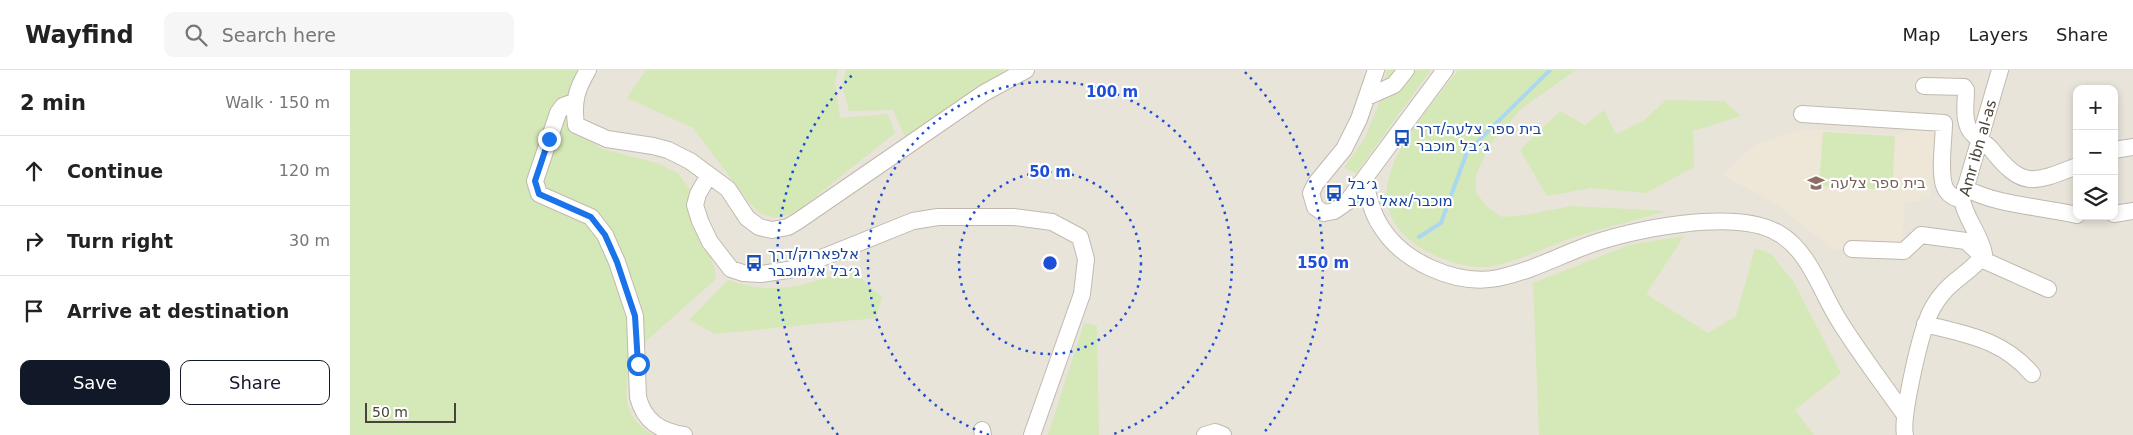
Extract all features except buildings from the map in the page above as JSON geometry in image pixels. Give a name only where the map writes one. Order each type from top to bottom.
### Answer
[{"type":"street","points":[[588,70],[578,87],[574,102],[576,125],[607,139],[653,146],[668,150],[690,161],[728,189],[747,218],[759,227],[772,230],[788,227],[863,178],[984,93],[1026,70]]},
{"type":"street","points":[[1376,70],[1367,97],[1344,149],[1316,183],[1311,193],[1315,207],[1324,213],[1334,211],[1347,202],[1444,70]]},
{"type":"street","points":[[1367,97],[1394,85],[1406,70]]},
{"type":"street","name":"Amr ibn al-as","points":[[1981,258],[1984,254],[1979,236],[1965,215],[1963,194],[2000,70]]},
{"type":"street","points":[[1924,86],[1964,87],[1966,90],[1968,126],[1974,136],[1980,139],[2008,169],[2020,178],[2035,179],[2073,167]]},
{"type":"street","points":[[574,102],[563,106],[558,113],[535,181],[539,194],[591,217],[605,235],[617,262],[635,316],[638,397],[641,408],[648,420],[661,430],[684,435]]},
{"type":"street","points":[[1802,114],[1944,123],[1943,179],[1945,189],[1952,196],[1963,194],[1998,202],[2046,207],[2073,214]]},
{"type":"street","points":[[2118,149],[2133,147]]},
{"type":"street","points":[[709,175],[698,194],[696,205],[700,221],[710,242],[731,269],[743,273],[761,274],[794,269],[912,221],[938,217],[1014,217],[1052,222],[1080,237],[1086,259],[1082,294],[1032,435]]},
{"type":"street","points":[[1364,178],[1371,205],[1380,226],[1392,240],[1429,267],[1452,276],[1475,280],[1497,278],[1518,272],[1587,246],[1652,229],[1733,221],[1764,226],[1778,233],[1800,251],[1839,321],[1905,415]]},
{"type":"street","points":[[2118,213],[2133,211]]},
{"type":"street","points":[[1852,249],[1904,251],[1921,235],[1966,241],[1981,258],[2048,289]]},
{"type":"street","points":[[1905,435],[1905,415],[1925,324],[1933,306],[1942,293],[1954,280],[1981,258]]},
{"type":"street","points":[[1925,324],[1989,340],[2020,361],[2032,374]]},
{"type":"street","points":[[1199,433],[1215,432],[1223,435]]},
{"type":"shaded area","points":[[350,70],[2133,70],[2133,435],[350,435]]},
{"type":"shaded area","name":"בית ספר צלעה","points":[[1910,128],[1935,129],[1934,163],[1932,163],[1930,197],[1922,197],[1921,201],[1905,201],[1902,246],[1844,243],[1843,249],[1833,249],[1775,203],[1722,175],[1756,144],[1803,129],[1898,135]]},
{"type":"green space","points":[[350,70],[580,70],[568,95],[568,127],[602,149],[657,163],[678,173],[691,191],[689,206],[694,229],[710,257],[716,279],[629,356],[626,391],[629,410],[634,419],[653,435],[350,435]]},
{"type":"green space","points":[[646,70],[838,70],[835,83],[840,118],[888,114],[895,133],[795,213],[777,218],[761,214],[748,201],[693,128],[627,98]]},
{"type":"green space","points":[[846,70],[1006,70],[905,137],[893,110],[849,111],[842,85]]},
{"type":"green space","points":[[1387,70],[1431,70],[1356,173],[1344,168],[1365,138],[1378,106]]},
{"type":"green space","points":[[1458,70],[1576,70],[1521,109],[1489,146],[1476,175],[1476,192],[1487,207],[1502,217],[1525,215],[1572,206],[1667,211],[1572,238],[1493,266],[1475,267],[1456,263],[1421,248],[1398,228],[1388,206],[1388,182],[1396,159],[1409,135]]},
{"type":"green space","points":[[1666,100],[1724,101],[1741,116],[1693,131],[1694,167],[1646,193],[1592,188],[1547,196],[1520,150],[1560,111],[1585,125],[1604,110],[1616,134],[1643,121]]},
{"type":"green space","points":[[1823,132],[1895,136],[1892,190],[1819,186]]},
{"type":"green space","points":[[1684,236],[1646,294],[1708,333],[1736,316],[1755,248],[1771,254],[1793,281],[1841,373],[1795,410],[1814,435],[1539,435],[1533,283],[1629,245]]},
{"type":"green space","points":[[851,269],[882,297],[876,318],[715,334],[689,320],[728,280],[761,288],[790,287]]},
{"type":"green space","points":[[1084,323],[1097,326],[1099,435],[1048,435]]},
{"type":"waterway","points":[[1419,237],[1441,223],[1467,152],[1550,70]]},
{"type":"place","name":"בית ספר צלעה/דרך ג׳בל מוכבר","points":[[1402,138]]},
{"type":"place","name":"בית ספר צלעה","points":[[1816,183]]},
{"type":"place","name":"ג׳בל מוכבר/אאל טלב","points":[[1334,193]]},
{"type":"place","name":"אלפארוק/דרך ג׳בל אלמוכבר","points":[[754,263]]},
{"type":"route","points":[[549,139],[535,181],[539,194],[548,200],[591,217],[605,235],[617,262],[635,316],[638,364]]}]
